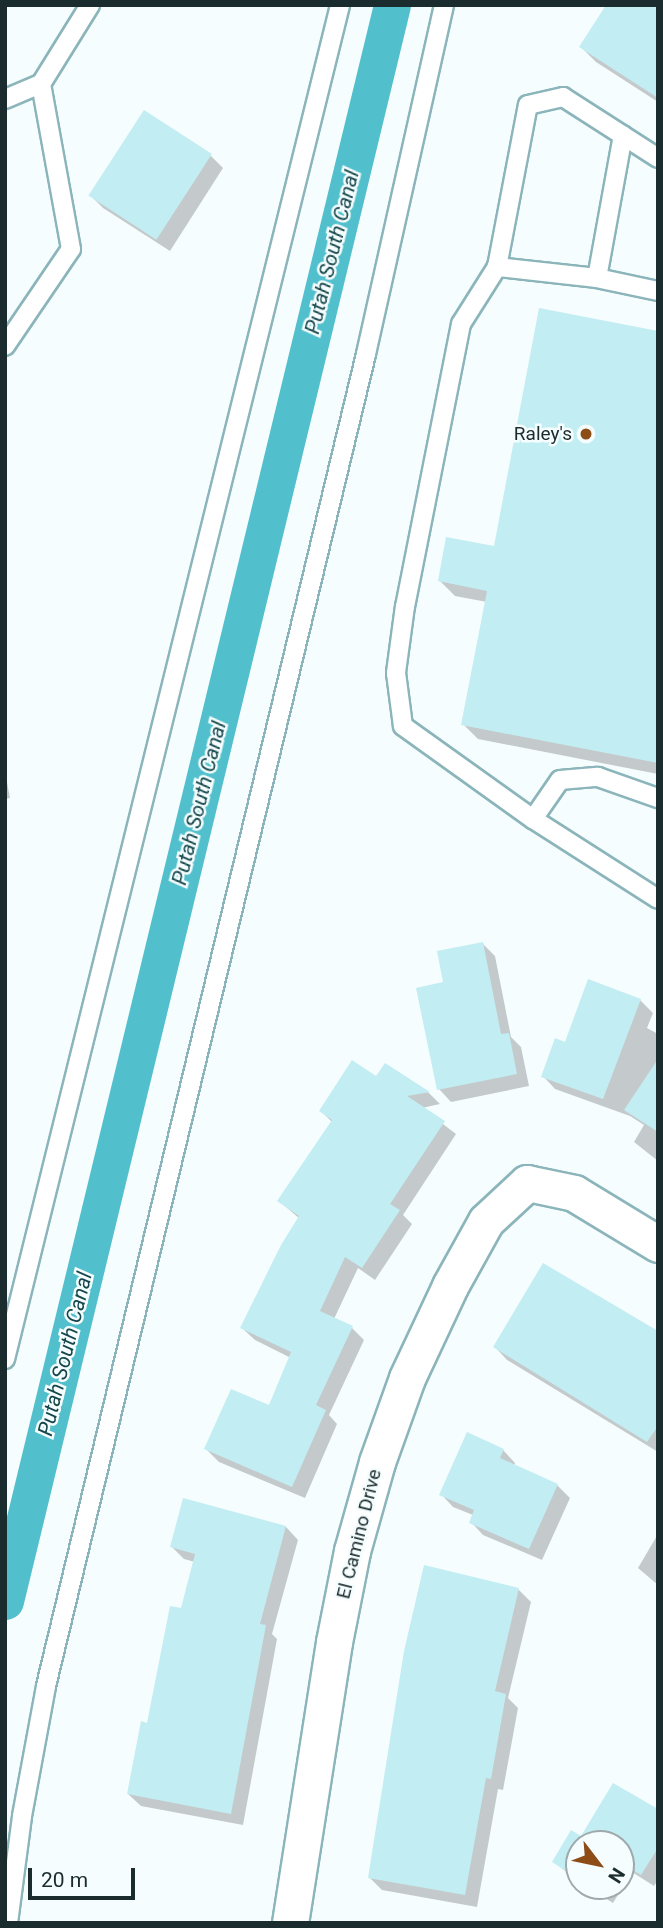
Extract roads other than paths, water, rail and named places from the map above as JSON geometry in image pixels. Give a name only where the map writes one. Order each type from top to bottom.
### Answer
[{"type":"street","name":"El Camino Drive","points":[[290,1923],[334,1642],[352,1551],[377,1462],[407,1378],[450,1286],[486,1221],[527,1183],[574,1193],[658,1244]]},
{"type":"lane","points":[[5,99],[41,83],[90,5]]},
{"type":"lane","points":[[5,1359],[340,5]]},
{"type":"lane","points":[[8,1923],[22,1816],[46,1686],[366,354],[444,5]]},
{"type":"lane","points":[[5,346],[71,249],[41,83]]},
{"type":"lane","points":[[658,158],[562,97],[528,105],[497,267],[460,324],[410,580],[396,673],[403,726],[533,819],[658,899]]},
{"type":"lane","points":[[597,278],[623,135]]},
{"type":"lane","points":[[497,267],[597,278],[658,291]]},
{"type":"lane","points":[[533,819],[560,780],[597,777],[658,798]]},
{"type":"waterway","name":"Putah South Canal","points":[[5,1601],[392,5]]},
{"type":"place","name":"Raley's","points":[[586,434]]}]
